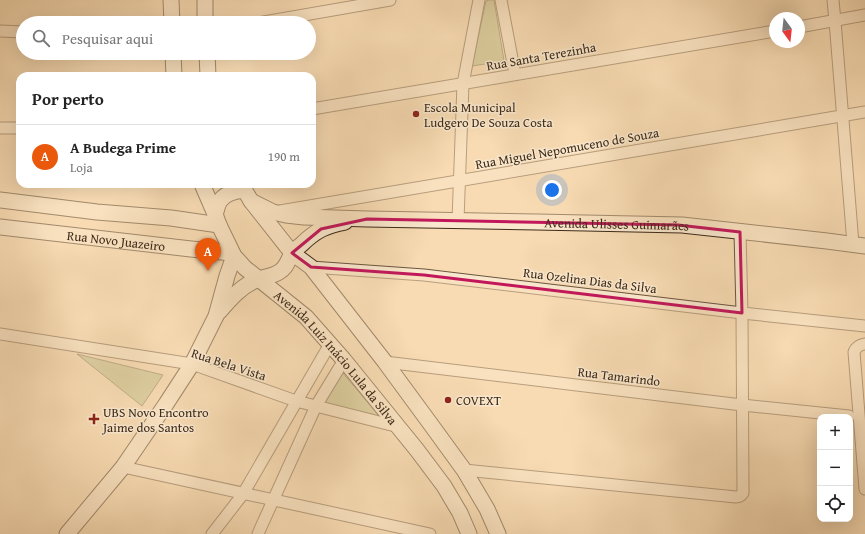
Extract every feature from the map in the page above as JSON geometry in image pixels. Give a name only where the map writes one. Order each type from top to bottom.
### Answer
[{"type":"street","points":[[171,0],[172,16]]},
{"type":"street","points":[[205,0],[205,16]]},
{"type":"street","points":[[298,16],[390,0]]},
{"type":"street","points":[[458,220],[463,84],[479,0]]},
{"type":"street","points":[[501,0],[515,74]]},
{"type":"street","points":[[832,0],[843,116],[859,245]]},
{"type":"street","points":[[805,26],[865,15]]},
{"type":"street","points":[[0,31],[16,32]]},
{"type":"street","name":"Rua Santa Terezinha","points":[[316,108],[769,32]]},
{"type":"street","points":[[173,60],[174,72]]},
{"type":"street","points":[[207,60],[208,72]]},
{"type":"street","name":"Rua Miguel Nepomuceno de Souza","points":[[273,212],[865,112]]},
{"type":"street","points":[[0,128],[16,128]]},
{"type":"street","name":"Avenida Luiz Inácio Lula da Silva","points":[[204,188],[233,254],[245,268],[306,317],[344,360],[399,427],[444,486],[460,513],[469,534]]},
{"type":"street","points":[[217,220],[219,202],[226,195],[236,191],[246,192],[273,212],[286,215],[367,219]]},
{"type":"street","points":[[246,192],[292,253],[311,267],[385,362],[464,470],[487,509],[498,534]]},
{"type":"street","name":"Rua Novo Juazeiro","points":[[0,200],[97,212],[217,220]]},
{"type":"street","points":[[216,316],[241,288],[258,279],[280,272],[288,263],[292,253],[311,235],[334,224],[367,219]]},
{"type":"street","name":"Avenida Ulisses Guimarães","points":[[367,219],[678,225],[859,245]]},
{"type":"street","name":"Rua Novo Juazeiro","points":[[0,227],[233,254]]},
{"type":"street","points":[[464,470],[738,497],[742,495],[742,313],[740,232]]},
{"type":"street","points":[[67,534],[123,467],[192,364],[216,316],[233,254]]},
{"type":"street","name":"Rua Ozelina Dias da Silva","points":[[311,267],[424,275],[742,313],[865,326]]},
{"type":"street","name":"Rua Bela Vista","points":[[0,334],[192,364],[296,401],[399,427]]},
{"type":"street","points":[[212,534],[244,494],[330,344]]},
{"type":"street","points":[[862,345],[855,349],[854,352],[863,437],[865,489]]},
{"type":"street","points":[[258,534],[316,406],[344,360]]},
{"type":"street","name":"Rua Tamarindo","points":[[385,362],[742,405],[830,414]]},
{"type":"street","points":[[123,467],[430,534]]},
{"type":"highlighted area","points":[[367,219],[678,225],[740,232],[742,313],[424,275],[311,267],[292,253],[321,229]]},
{"type":"green space","points":[[494,0],[504,61],[472,66],[486,1]]},
{"type":"green space","points":[[77,354],[163,375],[142,406]]},
{"type":"green space","points":[[342,372],[379,416],[322,403]]},
{"type":"place","name":"Escola Municipal Ludgero De Souza Costa","points":[[416,114]]},
{"type":"place","name":"A Budega Prime","points":[[208,271]]},
{"type":"place","name":"COVEXT","points":[[448,400]]},
{"type":"place","name":"UBS Novo Encontro Jaime dos Santos","points":[[94,419]]}]
